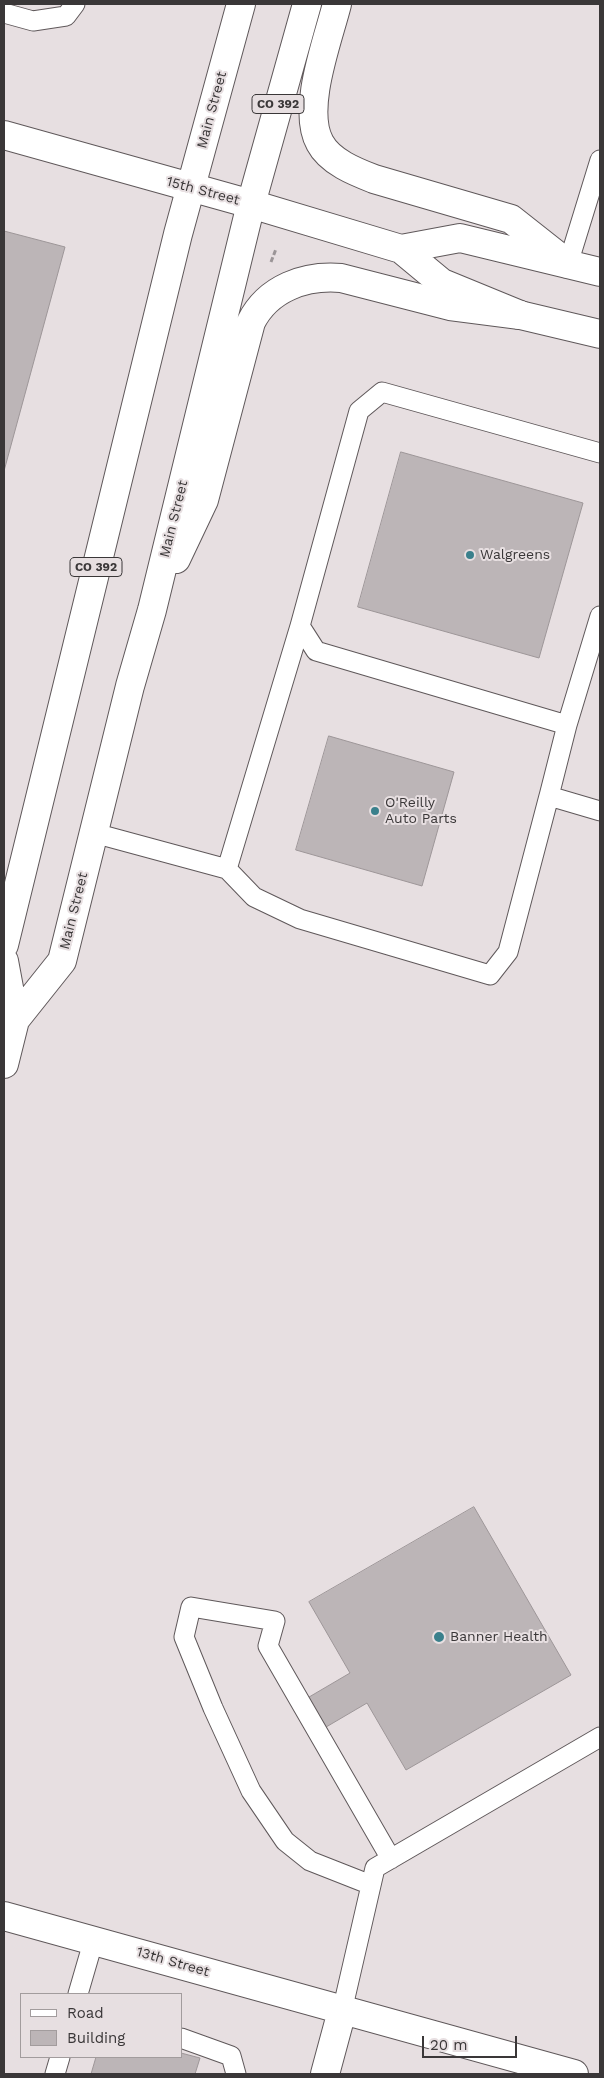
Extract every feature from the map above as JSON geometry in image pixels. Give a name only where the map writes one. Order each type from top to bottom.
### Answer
[{"type":"main road","name":"Main Street","points":[[4,945],[173,253],[241,4]]},
{"type":"main road","name":"Main Street","points":[[9,1018],[62,961],[130,686],[152,610],[251,204],[306,4]]},
{"type":"main road","points":[[337,4],[313,96],[314,122],[320,143],[330,154],[356,172],[511,219],[568,264]]},
{"type":"main road","name":"15th Street","points":[[4,135],[251,204],[402,249],[442,283],[520,315],[600,334]]},
{"type":"main road","name":"15th Street","points":[[402,249],[460,238],[600,272]]},
{"type":"main road","points":[[152,610],[204,500],[251,322],[256,312],[264,303],[285,288],[302,280],[328,277],[341,278],[450,306],[520,315]]},
{"type":"main road","name":"Main Street","points":[[4,961],[9,1018],[4,1064]]},
{"type":"main road","name":"13th Street","points":[[4,1916],[94,1939],[342,2011],[574,2074]]},
{"type":"main road","points":[[325,2074],[342,2011]]},
{"type":"lane","points":[[4,13],[33,21],[66,16],[75,4]]},
{"type":"lane","points":[[568,264],[600,160]]},
{"type":"lane","points":[[227,870],[300,626],[359,411],[382,392],[600,453]]},
{"type":"lane","points":[[94,833],[227,870],[254,897],[300,919],[490,975],[508,952],[567,725],[600,616]]},
{"type":"lane","points":[[300,626],[316,651],[567,725]]},
{"type":"lane","points":[[549,796],[600,811]]},
{"type":"lane","points":[[371,1885],[310,1861],[285,1841],[251,1791],[213,1708],[184,1637],[191,1607],[276,1621],[268,1646],[391,1858]]},
{"type":"lane","points":[[342,2011],[375,1868],[600,1737]]},
{"type":"lane","points":[[78,1993],[94,1939]]},
{"type":"lane","points":[[182,2038],[231,2056],[236,2074]]},
{"type":"lane","points":[[55,2074],[60,2058]]},
{"type":"building","points":[[4,231],[65,247],[4,471]]},
{"type":"building","name":"Walgreens","points":[[401,452],[583,503],[539,658],[358,607]]},
{"type":"building","name":"O'Reilly Auto Parts","points":[[329,736],[454,772],[422,886],[296,850]]},
{"type":"building","name":"Banner Health","points":[[474,1507],[571,1675],[406,1770],[367,1703],[321,1730],[304,1700],[350,1673],[309,1602]]},
{"type":"building","points":[[182,2053],[200,2058],[195,2074],[91,2074],[96,2058],[182,2058]]},
{"type":"place","name":"Walgreens","points":[[470,555]]},
{"type":"place","name":"O'Reilly Auto Parts","points":[[375,811]]},
{"type":"place","name":"Banner Health","points":[[439,1637]]}]
